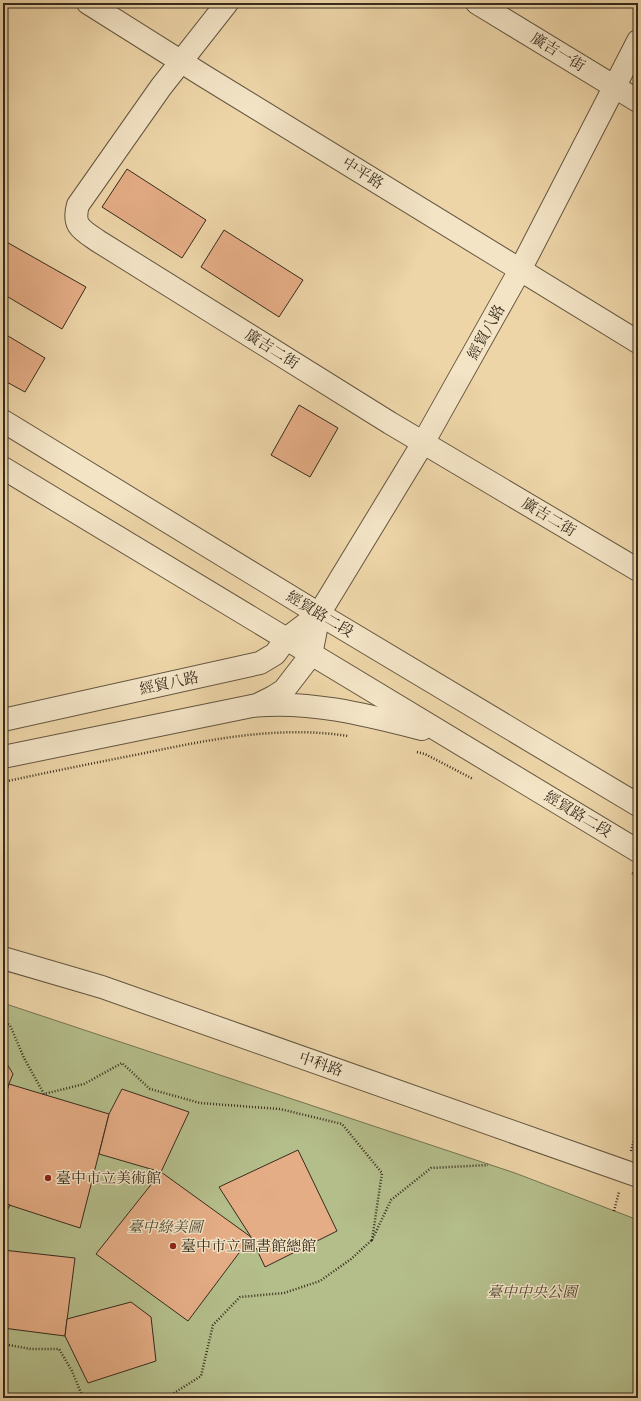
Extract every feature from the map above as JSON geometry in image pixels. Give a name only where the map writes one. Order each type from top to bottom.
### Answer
[{"type":"street","name":"中平路","points":[[88,3],[181,62],[638,342]]},
{"type":"street","points":[[181,62],[227,3]]},
{"type":"street","name":"廣吉一街","points":[[477,3],[638,101]]},
{"type":"street","name":"經貿八路","points":[[252,706],[273,698],[284,690],[311,655],[319,614],[423,442],[520,270],[638,41]]},
{"type":"street","name":"廣吉二街","points":[[181,62],[78,205],[75,214],[76,222],[85,232],[104,245],[390,423],[638,570]]},
{"type":"street","name":"經貿路二段","points":[[3,421],[319,614],[638,805]]},
{"type":"street","name":"經貿路二段","points":[[3,468],[311,655],[448,735],[638,851]]},
{"type":"street","name":"經貿八路","points":[[3,720],[260,663],[275,654],[286,639],[319,614]]},
{"type":"street","name":"經貿八路","points":[[3,757],[252,706],[275,704],[336,709],[385,719],[448,735]]},
{"type":"street","name":"中科路","points":[[3,958],[102,987],[638,1176]]},
{"type":"path","points":[[3,782],[205,740],[263,734],[308,732],[351,736]]},
{"type":"path","points":[[411,750],[425,754],[475,779]]},
{"type":"path","points":[[626,869],[638,876]]},
{"type":"path","points":[[3,1021],[10,1025],[24,1058],[44,1094],[84,1084],[122,1063],[150,1089],[200,1103],[280,1108],[342,1124],[382,1173],[372,1240]]},
{"type":"path","points":[[166,1398],[201,1376],[213,1325],[240,1297],[284,1293],[320,1281],[351,1259],[372,1240],[391,1200],[432,1168],[488,1165]]},
{"type":"path","points":[[3,1344],[31,1348],[59,1349],[72,1371],[84,1398]]},
{"type":"path","points":[[95,1398],[96,1394],[114,1398]]},
{"type":"green space","name":"臺中綠美圖","points":[[3,1003],[515,1173],[638,1220],[638,1398],[3,1398]]},
{"type":"building","points":[[127,169],[206,220],[182,258],[102,207]]},
{"type":"building","points":[[224,230],[303,280],[279,317],[201,267]]},
{"type":"building","points":[[3,240],[86,287],[62,329],[3,294]]},
{"type":"building","points":[[3,333],[45,358],[25,392],[3,380]]},
{"type":"building","points":[[299,405],[338,428],[310,477],[271,455]]},
{"type":"building","points":[[3,1057],[13,1074],[3,1098]]},
{"type":"building","name":"臺中市立美術館","points":[[9,1084],[109,1114],[80,1228],[3,1203],[3,1106]]},
{"type":"building","points":[[122,1089],[189,1112],[161,1172],[99,1154],[109,1114]]},
{"type":"building","points":[[298,1150],[337,1231],[265,1267],[251,1237],[219,1187]]},
{"type":"building","name":"臺中市立圖書館總館","points":[[161,1172],[251,1237],[188,1321],[96,1254]]},
{"type":"building","points":[[3,1203],[10,1205],[3,1218]]},
{"type":"building","points":[[3,1250],[75,1258],[65,1336],[3,1328]]},
{"type":"building","points":[[131,1302],[151,1317],[156,1361],[88,1383],[65,1336],[67,1319]]},
{"type":"place","name":"臺中市立美術館","points":[[48,1178]]},
{"type":"place","name":"臺中市立圖書館總館","points":[[173,1246]]},
{"type":"park label","name":"臺中中央公園","points":[[532,1292]]}]
